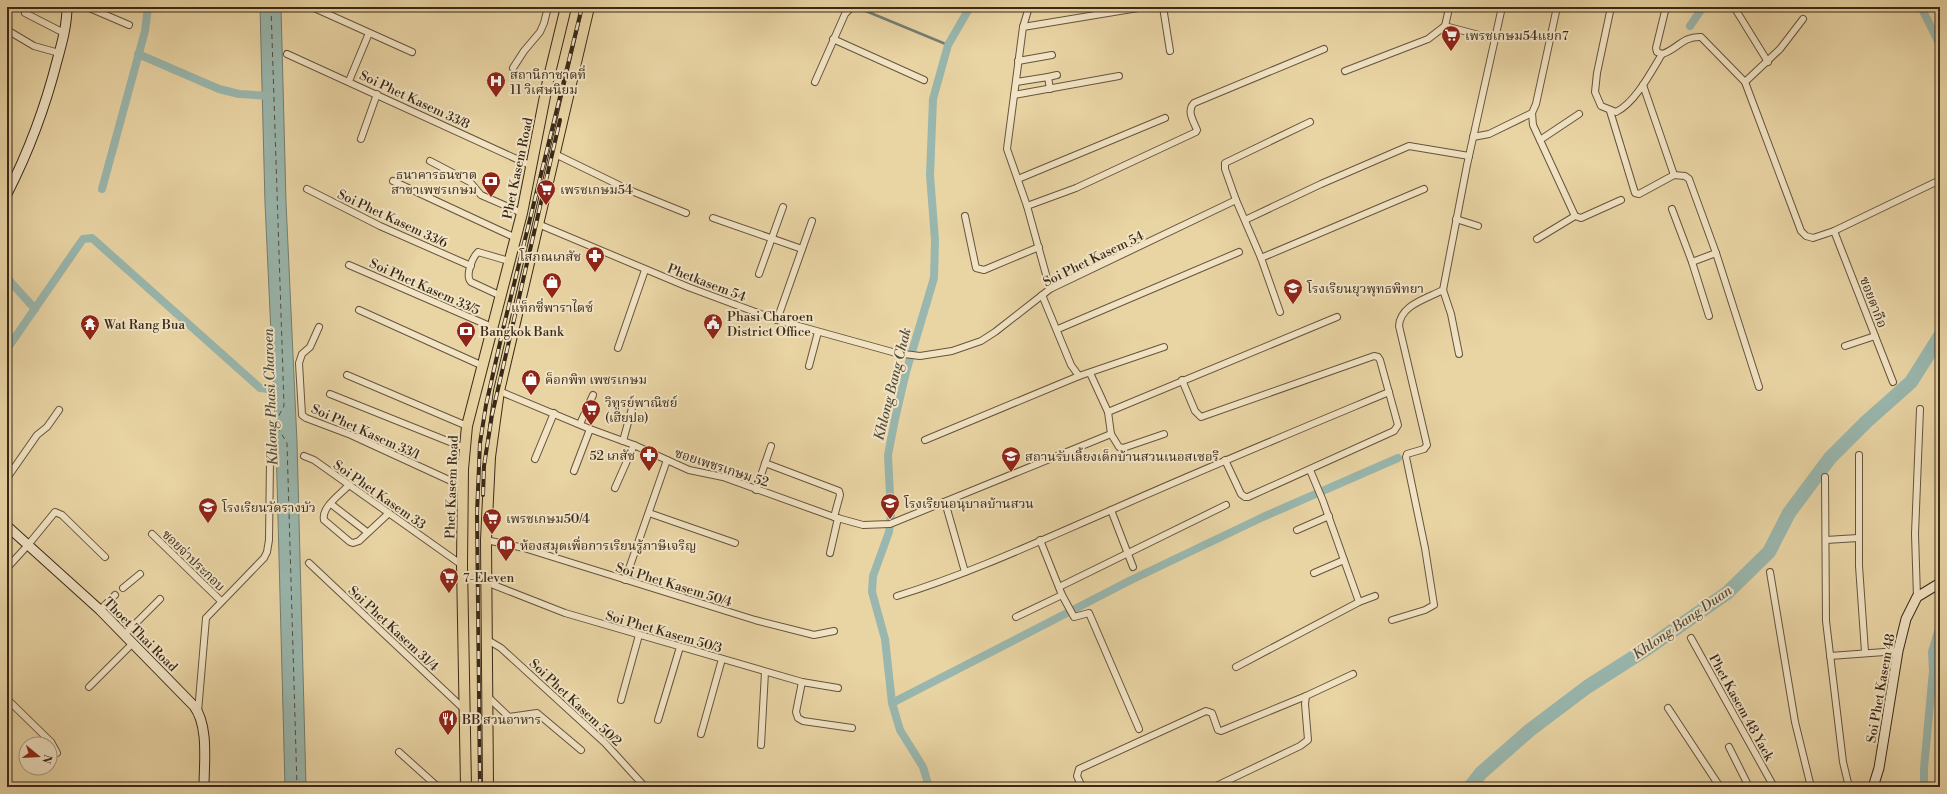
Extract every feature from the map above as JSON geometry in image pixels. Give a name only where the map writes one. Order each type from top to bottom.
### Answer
[{"type":"main road","points":[[7,194],[10,178],[32,142],[45,108],[64,33],[67,7]]},
{"type":"main road","name":"Phet Kasem Road","points":[[466,787],[462,486],[467,426],[483,366],[499,295],[522,213],[548,81],[566,7]]},
{"type":"main road","points":[[488,787],[486,540],[490,457],[499,391],[589,7]]},
{"type":"main road","name":"Thoet Thai Road","points":[[7,526],[100,610],[198,712],[203,726],[204,787]]},
{"type":"main road","points":[[1917,597],[1940,583]]},
{"type":"main road","name":"Soi Phet Kasem 48","points":[[1874,787],[1879,768],[1898,651],[1906,619],[1917,597]]},
{"type":"street","points":[[87,7],[129,25]]},
{"type":"street","points":[[312,7],[412,52]]},
{"type":"street","points":[[513,68],[524,51],[540,32],[544,24],[548,7]]},
{"type":"street","points":[[814,82],[845,14],[852,7]]},
{"type":"street","points":[[1029,7],[1023,27],[1007,149],[1027,206],[1050,289]]},
{"type":"street","points":[[1023,27],[1144,7]]},
{"type":"street","points":[[1164,7],[1170,51]]},
{"type":"street","points":[[1459,354],[1451,314],[1442,290],[1469,156],[1502,7]]},
{"type":"street","points":[[1557,7],[1536,104],[1532,112],[1533,125],[1575,216],[1581,218],[1621,200]]},
{"type":"street","points":[[1611,7],[1597,73],[1595,92],[1601,106],[1610,111],[1616,112],[1621,110],[1643,85],[1662,54],[1666,53],[1679,43],[1693,37],[1701,38],[1745,82],[1801,231],[1806,236],[1813,238],[1834,231],[1940,180]]},
{"type":"street","points":[[1662,54],[1657,52],[1656,48],[1666,7]]},
{"type":"street","points":[[1734,7],[1768,62]]},
{"type":"street","points":[[25,13],[64,33]]},
{"type":"street","points":[[1345,71],[1428,39],[1445,26],[1448,13]]},
{"type":"street","points":[[1745,82],[1768,62],[1780,49],[1803,18]]},
{"type":"street","points":[[1445,26],[1494,39]]},
{"type":"street","points":[[7,30],[34,46],[59,53]]},
{"type":"street","points":[[349,81],[369,33]]},
{"type":"street","points":[[833,39],[924,80]]},
{"type":"street","points":[[1027,206],[1076,188],[1196,132],[1197,130],[1190,112],[1190,107],[1194,103],[1324,49]]},
{"type":"street","name":"Soi Phet Kasem 33/8","points":[[287,54],[349,81],[532,166]]},
{"type":"street","points":[[1018,61],[1052,55]]},
{"type":"street","points":[[1016,82],[1057,75]]},
{"type":"street","points":[[1014,95],[1119,76]]},
{"type":"street","points":[[1048,77],[1050,89]]},
{"type":"street","points":[[1643,85],[1674,175]]},
{"type":"street","points":[[361,139],[377,94]]},
{"type":"street","points":[[1610,111],[1635,193],[1639,194],[1674,175],[1685,176],[1689,179],[1716,253],[1759,388]]},
{"type":"street","points":[[1474,137],[1489,134],[1532,112]]},
{"type":"street","points":[[1540,140],[1579,114]]},
{"type":"street","points":[[1018,179],[1165,118]]},
{"type":"street","points":[[1280,312],[1261,258],[1236,200],[1224,163],[1310,122]]},
{"type":"street","points":[[1245,220],[1321,184],[1409,146],[1469,156]]},
{"type":"street","points":[[555,154],[629,190],[686,213]]},
{"type":"street","points":[[430,161],[470,182],[481,195],[522,213]]},
{"type":"street","points":[[393,181],[516,238]]},
{"type":"street","name":"Soi Phet Kasem 33/6","points":[[307,189],[380,226],[471,266]]},
{"type":"street","points":[[1261,258],[1424,189]]},
{"type":"street","name":"Soi Phet Kasem 54","points":[[920,356],[952,351],[981,341],[995,332],[1050,289],[1236,200]]},
{"type":"street","points":[[759,274],[783,207]]},
{"type":"street","points":[[1672,209],[1692,262],[1709,316]]},
{"type":"street","points":[[965,216],[976,268],[980,270],[984,270],[1039,247]]},
{"type":"street","points":[[1536,239],[1575,216]]},
{"type":"street","points":[[713,218],[802,249]]},
{"type":"street","points":[[1456,219],[1478,226]]},
{"type":"street","points":[[777,320],[812,221]]},
{"type":"street","name":"Phetkasem 54","points":[[538,224],[645,270],[777,320],[896,353],[920,356]]},
{"type":"street","name":"ซอยตากือ","points":[[1834,231],[1893,382]]},
{"type":"street","points":[[499,295],[471,282],[468,277],[471,266],[478,252],[509,261]]},
{"type":"street","points":[[1058,329],[1239,252]]},
{"type":"street","points":[[1692,262],[1716,253]]},
{"type":"street","name":"Soi Phet Kasem 33/5","points":[[350,265],[492,327]]},
{"type":"street","points":[[618,348],[645,270]]},
{"type":"street","points":[[1392,620],[1424,610],[1434,605],[1425,548],[1406,457],[1407,454],[1424,449],[1427,445],[1399,326],[1400,316],[1407,308],[1442,290]]},
{"type":"street","points":[[1042,295],[1058,329],[1071,365],[1079,376]]},
{"type":"street","points":[[358,310],[483,366]]},
{"type":"street","points":[[1108,412],[1182,380],[1337,318]]},
{"type":"street","name":"Soi Phet Kasem 33/1","points":[[319,327],[310,347],[302,354],[299,363],[302,415],[306,418],[351,435],[462,486]]},
{"type":"street","points":[[809,366],[818,332]]},
{"type":"street","points":[[1845,346],[1875,336]]},
{"type":"street","points":[[926,440],[1079,376],[1164,347]]},
{"type":"street","points":[[1182,380],[1195,411],[1201,417],[1374,356],[1378,357],[1380,360],[1397,429],[1310,470],[1244,497],[1241,494],[1225,460]]},
{"type":"street","points":[[1090,373],[1108,412],[1111,434],[1119,447],[1123,448],[1164,434]]},
{"type":"street","points":[[347,375],[467,426]]},
{"type":"street","name":"ซอยเพชรเกษม 52","points":[[499,391],[590,429],[634,445],[689,470],[723,478],[836,518],[863,525],[874,526],[890,524],[898,521],[1111,434]]},
{"type":"street","points":[[897,596],[931,586],[965,572],[1225,460],[1389,392]]},
{"type":"street","points":[[330,394],[465,448]]},
{"type":"street","points":[[580,424],[593,395]]},
{"type":"street","points":[[623,441],[632,408]]},
{"type":"street","points":[[1917,597],[1915,534],[1920,409]]},
{"type":"street","points":[[7,478],[37,435],[47,427],[59,410]]},
{"type":"street","points":[[535,459],[554,414]]},
{"type":"street","points":[[574,471],[590,429]]},
{"type":"street","points":[[615,488],[634,445]]},
{"type":"street","points":[[756,490],[771,446]]},
{"type":"street","points":[[1859,455],[1859,574],[1865,652]]},
{"type":"street","name":"Soi Phet Kasem 33","points":[[304,456],[314,460],[462,565]]},
{"type":"street","points":[[198,712],[204,623],[209,613],[264,558],[267,552],[269,540],[272,459]]},
{"type":"street","points":[[625,580],[667,460]]},
{"type":"street","points":[[765,463],[839,491],[840,495],[830,553]]},
{"type":"street","points":[[1310,470],[1329,516],[1359,602]]},
{"type":"street","points":[[1826,477],[1825,599],[1830,656],[1843,762],[1849,787]]},
{"type":"street","points":[[350,485],[324,513],[324,520],[350,542],[356,542],[389,513]]},
{"type":"street","points":[[945,502],[965,572]]},
{"type":"street","points":[[331,504],[368,532]]},
{"type":"street","points":[[1059,587],[1226,505]]},
{"type":"street","points":[[1111,510],[1133,567]]},
{"type":"street","points":[[7,568],[54,513],[57,512],[105,557]]},
{"type":"street","points":[[649,513],[735,543]]},
{"type":"street","points":[[1297,530],[1329,516]]},
{"type":"street","name":"ซอยจ่าประกอบ","points":[[152,534],[222,601]]},
{"type":"street","points":[[1826,540],[1858,538]]},
{"type":"street","name":"Soi Phet Kasem 50/4","points":[[486,540],[524,548],[707,606],[807,633],[818,634],[834,631]]},
{"type":"street","points":[[1040,540],[1062,595],[1074,618],[1089,613],[1139,728]]},
{"type":"street","points":[[1314,573],[1344,560]]},
{"type":"street","name":"Soi Phet Kasem 31/4","points":[[309,563],[465,710]]},
{"type":"street","points":[[1770,572],[1795,722],[1811,787]]},
{"type":"street","points":[[123,588],[140,574]]},
{"type":"street","name":"Soi Phet Kasem 50/3","points":[[486,582],[565,613],[765,672],[802,682],[838,688]]},
{"type":"street","points":[[100,610],[115,595]]},
{"type":"street","points":[[1016,617],[1062,595]]},
{"type":"street","points":[[1236,667],[1359,602],[1375,596]]},
{"type":"street","points":[[124,635],[160,599]]},
{"type":"street","points":[[621,700],[639,635]]},
{"type":"street","name":"Phet Kasem 48 Yaek","points":[[1690,638],[1774,787]]},
{"type":"street","name":"Soi Phet Kasem 50/2","points":[[486,639],[501,648],[589,728],[645,787]]},
{"type":"street","points":[[89,687],[132,644]]},
{"type":"street","points":[[658,720],[680,647]]},
{"type":"street","points":[[1830,656],[1865,652],[1898,651]]},
{"type":"street","points":[[701,734],[722,659]]},
{"type":"street","points":[[761,745],[765,672]]},
{"type":"street","points":[[1082,787],[1077,776],[1079,769],[1199,714],[1210,711],[1218,730],[1221,730],[1306,696],[1353,674]]},
{"type":"street","points":[[802,682],[796,712],[798,718],[803,721],[852,728]]},
{"type":"street","points":[[487,696],[509,717],[538,714],[581,750]]},
{"type":"street","points":[[1214,787],[1300,746],[1308,740],[1306,696]]},
{"type":"street","points":[[7,699],[45,736]]},
{"type":"street","points":[[1668,708],[1720,787]]},
{"type":"street","points":[[1729,747],[1749,787]]},
{"type":"street","points":[[399,752],[438,787]]},
{"type":"water","points":[[260,7],[281,7],[286,202],[297,442],[306,787],[285,787],[276,441],[265,203]]},
{"type":"waterway","points":[[102,189],[145,31],[148,7]]},
{"type":"waterway","name":"Khlong Bang Chak","points":[[929,787],[923,767],[900,730],[892,703],[885,639],[872,592],[873,576],[889,532],[891,515],[888,455],[895,419],[906,372],[934,278],[935,240],[930,175],[933,99],[948,45],[970,7]]},
{"type":"waterway","points":[[1690,26],[1703,7]]},
{"type":"waterway","points":[[1921,7],[1940,45]]},
{"type":"waterway","points":[[852,8],[861,9],[948,45]]},
{"type":"waterway","points":[[138,54],[219,89],[239,94],[272,96]]},
{"type":"waterway","name":"Khlong Phasi Charoen","points":[[7,349],[83,239],[92,238],[260,388],[283,391]]},
{"type":"waterway","points":[[7,278],[35,309]]},
{"type":"waterway","name":"Khlong Bang Duan","points":[[1470,787],[1481,773],[1530,730],[1587,687],[1645,650],[1727,593],[1769,552],[1789,513],[1830,458],[1866,422],[1911,382],[1940,336]]},
{"type":"waterway","points":[[892,703],[1131,580],[1263,517],[1398,458]]},
{"type":"waterway","points":[[1940,625],[1932,652],[1933,671],[1940,673]]},
{"type":"waterway","points":[[1924,787],[1924,768],[1933,671]]},
{"type":"ferry route","points":[[271,7],[284,406],[275,423],[287,443],[297,787]]},
{"type":"railway","points":[[480,787],[477,513],[480,443],[486,405],[504,325],[582,7]]},
{"type":"railway","points":[[483,495],[484,466],[492,415],[560,120]]},
{"type":"place","name":"เพรชเกษม54แยก7","points":[[1451,52]]},
{"type":"place","name":"สถานีกาชาดที่ 11 วิเศษนิยม","points":[[496,98]]},
{"type":"place","name":"ธนาคารธนชาต สาขาเพชรเกษม","points":[[491,198]]},
{"type":"place","name":"เพรชเกษม54","points":[[546,206]]},
{"type":"place","name":"โสภณเภสัช","points":[[595,273]]},
{"type":"place","name":"แท็กซี่พาราไดซ์","points":[[552,299]]},
{"type":"place","name":"โรงเรียนยุวพุทธพิทยา","points":[[1293,305]]},
{"type":"place","name":"Phasi Charoen District Office","points":[[713,340]]},
{"type":"place","name":"Wat Rang Bua","points":[[90,341]]},
{"type":"place","name":"Bangkok Bank","points":[[466,348]]},
{"type":"place","name":"ค็อกพิท เพชรเกษม","points":[[531,396]]},
{"type":"place","name":"วิทูรย์พาณิชย์ (เฮียปอ)","points":[[591,426]]},
{"type":"place","name":"52 เภสัช","points":[[649,472]]},
{"type":"place","name":"สถานรับเลี้ยงเด็กบ้านสวนเนอสเซอรี","points":[[1011,473]]},
{"type":"place","name":"โรงเรียนอนุบาลบ้านสวน","points":[[890,520]]},
{"type":"place","name":"โรงเรียนวัดรางบัว","points":[[208,524]]},
{"type":"place","name":"เพรชเกษม50/4","points":[[492,535]]},
{"type":"place","name":"ห้องสมุดเพื่อการเรียนรู้ภาษีเจริญ","points":[[506,562]]},
{"type":"place","name":"7-Eleven","points":[[449,594]]},
{"type":"place","name":"BB สวนอาหาร","points":[[448,736]]}]
